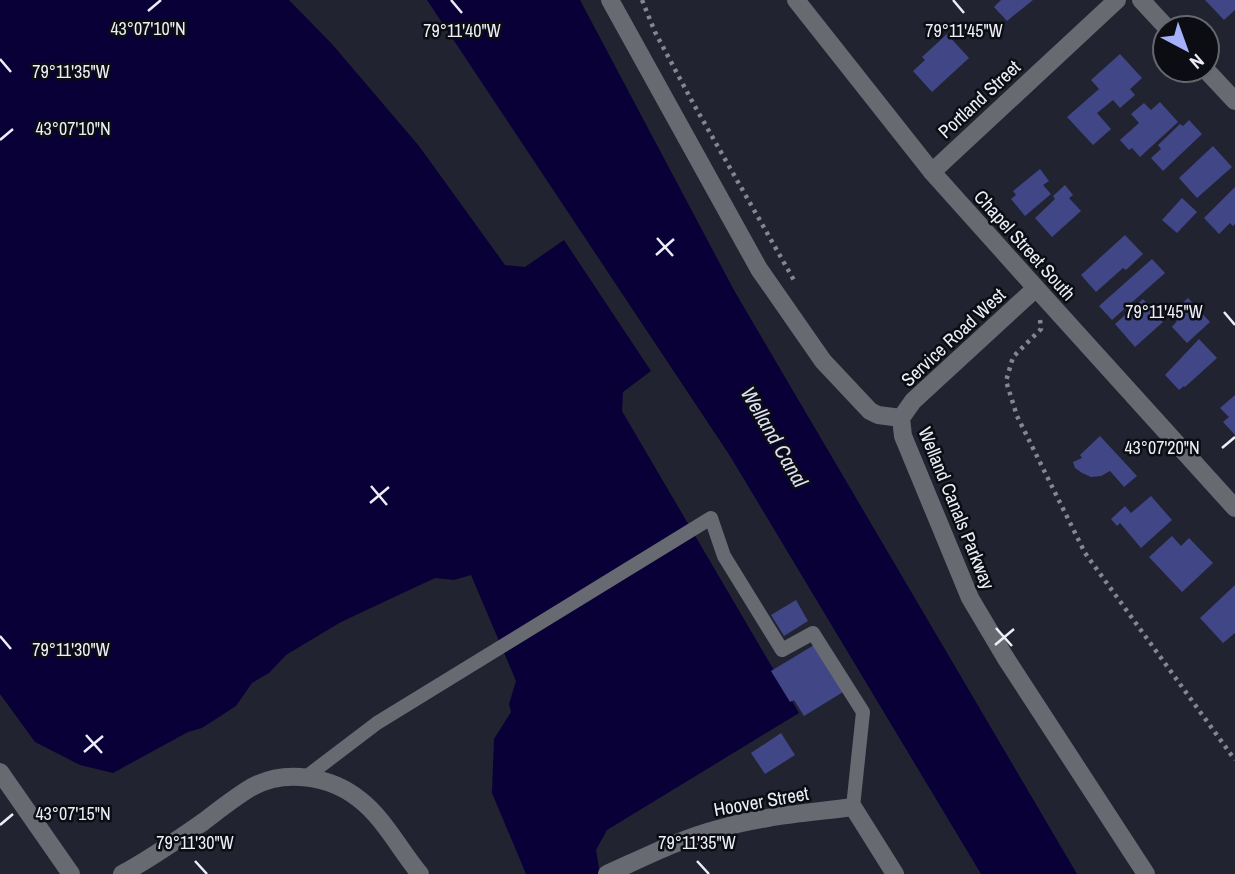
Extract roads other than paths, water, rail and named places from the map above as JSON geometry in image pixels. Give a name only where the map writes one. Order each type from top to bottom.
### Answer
[{"type":"street","name":"Welland Canals Parkway","points":[[610,0],[723,205],[784,308],[823,361],[870,411],[878,415],[901,418],[906,446],[985,626],[1146,874]]},
{"type":"street","name":"Chapel Street South","points":[[796,0],[932,172],[1235,508]]},
{"type":"street","name":"Portland Street","points":[[932,172],[1117,0]]},
{"type":"street","points":[[1141,0],[1154,14]]},
{"type":"street","points":[[1219,84],[1235,101]]},
{"type":"street","name":"Service Road West","points":[[901,418],[913,401],[1036,288]]},
{"type":"street","points":[[0,772],[71,874]]},
{"type":"street","points":[[122,874],[181,838],[253,786],[283,777],[306,777],[331,784],[358,799],[377,818],[420,874]]},
{"type":"street","points":[[852,807],[895,874]]},
{"type":"street","name":"Hoover Street","points":[[612,872],[685,839],[719,828],[852,807]]},
{"type":"lane","points":[[306,777],[377,723],[711,518],[724,556],[782,650],[813,633],[863,712],[852,807]]},
{"type":"water","points":[[0,0],[289,0],[332,44],[419,146],[505,265],[525,267],[564,240],[651,371],[623,392],[622,411],[799,713],[607,830],[596,850],[600,874],[526,874],[492,793],[494,739],[511,712],[509,704],[516,681],[471,575],[454,580],[435,578],[341,622],[286,655],[269,673],[252,683],[236,706],[202,728],[188,732],[113,773],[80,765],[35,742],[0,694]]},
{"type":"water","name":"Welland Canal","points":[[427,0],[580,0],[735,292],[1077,874],[981,874],[730,456]]}]
